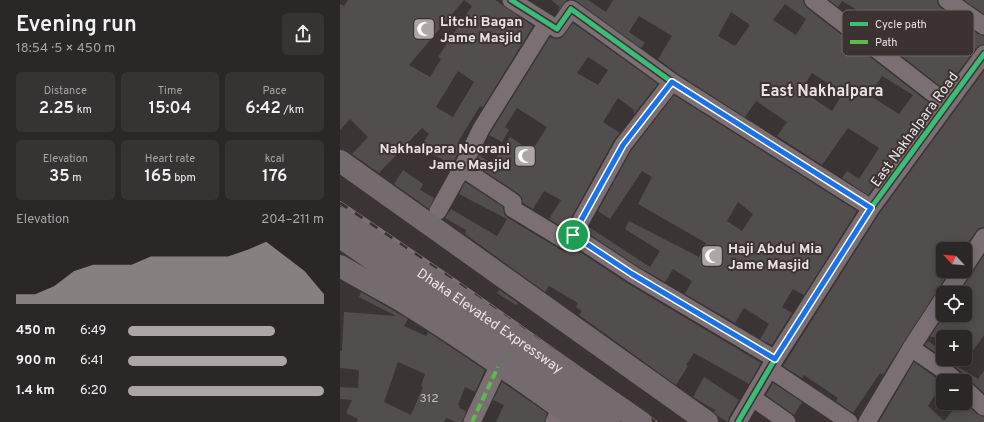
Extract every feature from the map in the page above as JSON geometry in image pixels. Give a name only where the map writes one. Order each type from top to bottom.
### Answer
[{"type":"highway","points":[[340,161],[706,422]]},
{"type":"highway","name":"Dhaka Elevated Expressway","points":[[340,218],[641,422]]},
{"type":"highway","name":"Dhaka Elevated Expressway","points":[[340,239],[611,422]]},
{"type":"highway","points":[[340,266],[445,328],[494,360],[580,422]]},
{"type":"street","points":[[511,0],[557,29],[571,9],[672,82],[871,208]]},
{"type":"street","points":[[813,0],[842,23]]},
{"type":"street","points":[[946,0],[961,10]]},
{"type":"street","points":[[974,19],[984,26]]},
{"type":"street","points":[[438,211],[462,168],[481,129],[547,23]]},
{"type":"street","name":"East Nakhalpara Road","points":[[738,422],[772,364],[871,208],[984,54]]},
{"type":"street","points":[[885,56],[947,104]]},
{"type":"street","points":[[462,168],[513,202],[513,209],[566,241],[573,235],[623,145],[672,82]]},
{"type":"street","points":[[340,170],[518,288]]},
{"type":"street","points":[[573,235],[772,364],[849,422]]},
{"type":"street","points":[[972,255],[984,237]]},
{"type":"street","points":[[867,422],[911,348],[936,310]]},
{"type":"street","points":[[911,348],[948,374]]},
{"type":"street","points":[[472,422],[498,367]]},
{"type":"street","points":[[972,396],[984,407]]},
{"type":"street","points":[[753,398],[787,422]]},
{"type":"building","points":[[348,0],[464,0],[495,0],[533,26],[483,107],[480,106],[458,142],[462,144],[452,165],[420,147],[429,134],[422,128],[379,173],[352,154],[368,137],[350,119],[340,130],[340,4],[344,6]],"holes":[[[464,0],[472,6],[438,57],[441,59],[430,77],[409,65]],[[458,71],[474,82],[453,117],[436,107]]]},
{"type":"building","points":[[551,0],[567,0],[556,13],[560,7]]},
{"type":"building","points":[[575,0],[588,0],[606,12],[613,0],[803,0],[807,8],[842,35],[842,56],[869,56],[933,106],[921,123],[918,120],[903,144],[905,145],[868,195],[842,178],[847,171],[859,179],[879,148],[848,128],[822,165],[777,136],[787,122],[756,101],[745,117],[678,74],[658,59],[672,36],[639,16],[629,32],[645,43],[641,48]],"holes":[[[785,4],[806,19],[796,35],[773,20]],[[731,12],[750,25],[735,46],[718,36]],[[812,73],[843,93],[832,111],[801,90]],[[882,76],[913,95],[899,114],[869,95]]]},
{"type":"building","points":[[829,0],[937,0],[938,5],[944,10],[858,10],[842,1],[838,7]]},
{"type":"building","points":[[964,0],[984,0],[984,14]]},
{"type":"building","points":[[573,23],[658,84],[634,114],[634,110],[618,98],[603,122],[620,133],[614,140],[565,229],[549,219],[561,200],[544,191],[533,209],[523,203],[519,194],[475,165],[479,155],[492,164],[510,137],[530,150],[533,145],[535,146],[547,127],[517,108],[505,127],[509,130],[502,142],[489,135],[550,37],[556,39],[562,38]],"holes":[[[588,57],[608,70],[598,85],[577,73]]]},
{"type":"building","points":[[974,31],[984,36],[984,44],[974,51]]},
{"type":"building","points":[[902,56],[970,56],[945,90]]},
{"type":"building","points":[[984,71],[984,227],[979,228],[969,242],[936,242],[936,278],[945,278],[940,286],[936,286],[936,292],[883,375],[880,373],[853,413],[836,401],[838,398],[804,375],[802,378],[783,366],[879,214]]},
{"type":"building","points":[[674,95],[857,211],[804,295],[793,289],[782,307],[792,313],[772,345],[760,339],[769,324],[744,308],[735,323],[685,294],[692,281],[673,269],[665,282],[637,266],[586,232],[589,227],[650,267],[660,251],[625,229],[629,221],[699,257],[706,243],[638,204],[652,177],[642,171],[610,219],[598,211],[631,151]],"holes":[[[738,202],[753,214],[742,231],[727,221]]]},
{"type":"building","points":[[403,170],[423,184],[420,190],[434,198],[429,209],[394,184]]},
{"type":"building","points":[[465,182],[503,207],[504,214],[508,218],[561,250],[567,251],[574,248],[627,283],[761,363],[749,384],[694,353],[676,385],[579,315],[582,311],[576,307],[578,303],[549,286],[545,292],[465,234],[466,230],[445,218],[451,209],[497,236],[507,219],[459,194]]},
{"type":"building","points":[[984,255],[984,335],[972,352],[972,330],[936,330],[936,337],[930,337],[940,322],[972,322],[972,286],[964,286],[969,278],[972,278],[972,273]]},
{"type":"building","points":[[499,290],[518,303],[516,305],[497,293]]},
{"type":"building","points":[[361,292],[408,319],[404,326],[426,336],[428,332],[485,370],[475,392],[465,387],[458,405],[460,406],[459,408],[466,411],[462,422],[456,422],[446,418],[444,422],[357,422],[358,419],[346,413],[352,400],[340,399],[340,387],[358,388],[359,370],[340,368],[340,351],[342,351],[344,312],[396,316],[359,297]],"holes":[[[398,362],[425,374],[421,386],[423,387],[411,415],[384,402]]]},
{"type":"building","points":[[928,341],[936,347],[936,353],[925,345]]},
{"type":"building","points":[[914,362],[936,378],[936,394],[928,406],[944,421],[953,410],[972,409],[977,414],[984,417],[984,422],[879,422]]},
{"type":"building","points":[[954,366],[970,374],[963,373]]},
{"type":"building","points":[[984,371],[984,393],[972,382],[972,375],[978,379]]},
{"type":"building","points":[[704,377],[739,400],[729,417],[728,422],[718,416],[714,412],[715,410],[693,397]]},
{"type":"building","points":[[502,382],[547,413],[544,422],[496,422],[504,405],[493,400]]},
{"type":"building","points":[[773,383],[802,402],[794,415],[766,395]]},
{"type":"tram line","points":[[340,218],[637,422]]},
{"type":"railway","points":[[340,203],[455,281],[655,422]]},
{"type":"marked path","points":[[472,422],[498,367]]},
{"type":"cycle path","points":[[511,0],[557,29],[571,9],[672,82],[871,208]]},
{"type":"cycle path","points":[[738,422],[775,359],[871,208],[984,54]]},
{"type":"place","name":"Litchi Bagan Jame Masjid","points":[[424,29]]},
{"type":"place","name":"Nakhalpara Noorani Jame Masjid","points":[[525,156]]},
{"type":"place","name":"Haji Abdul Mia Jame Masjid","points":[[712,256]]},
{"type":"district","name":"East Nakhalpara","points":[[822,90]]},
{"type":"route","points":[[672,82],[871,208],[775,359],[632,274],[573,235],[623,145],[672,82]]}]
